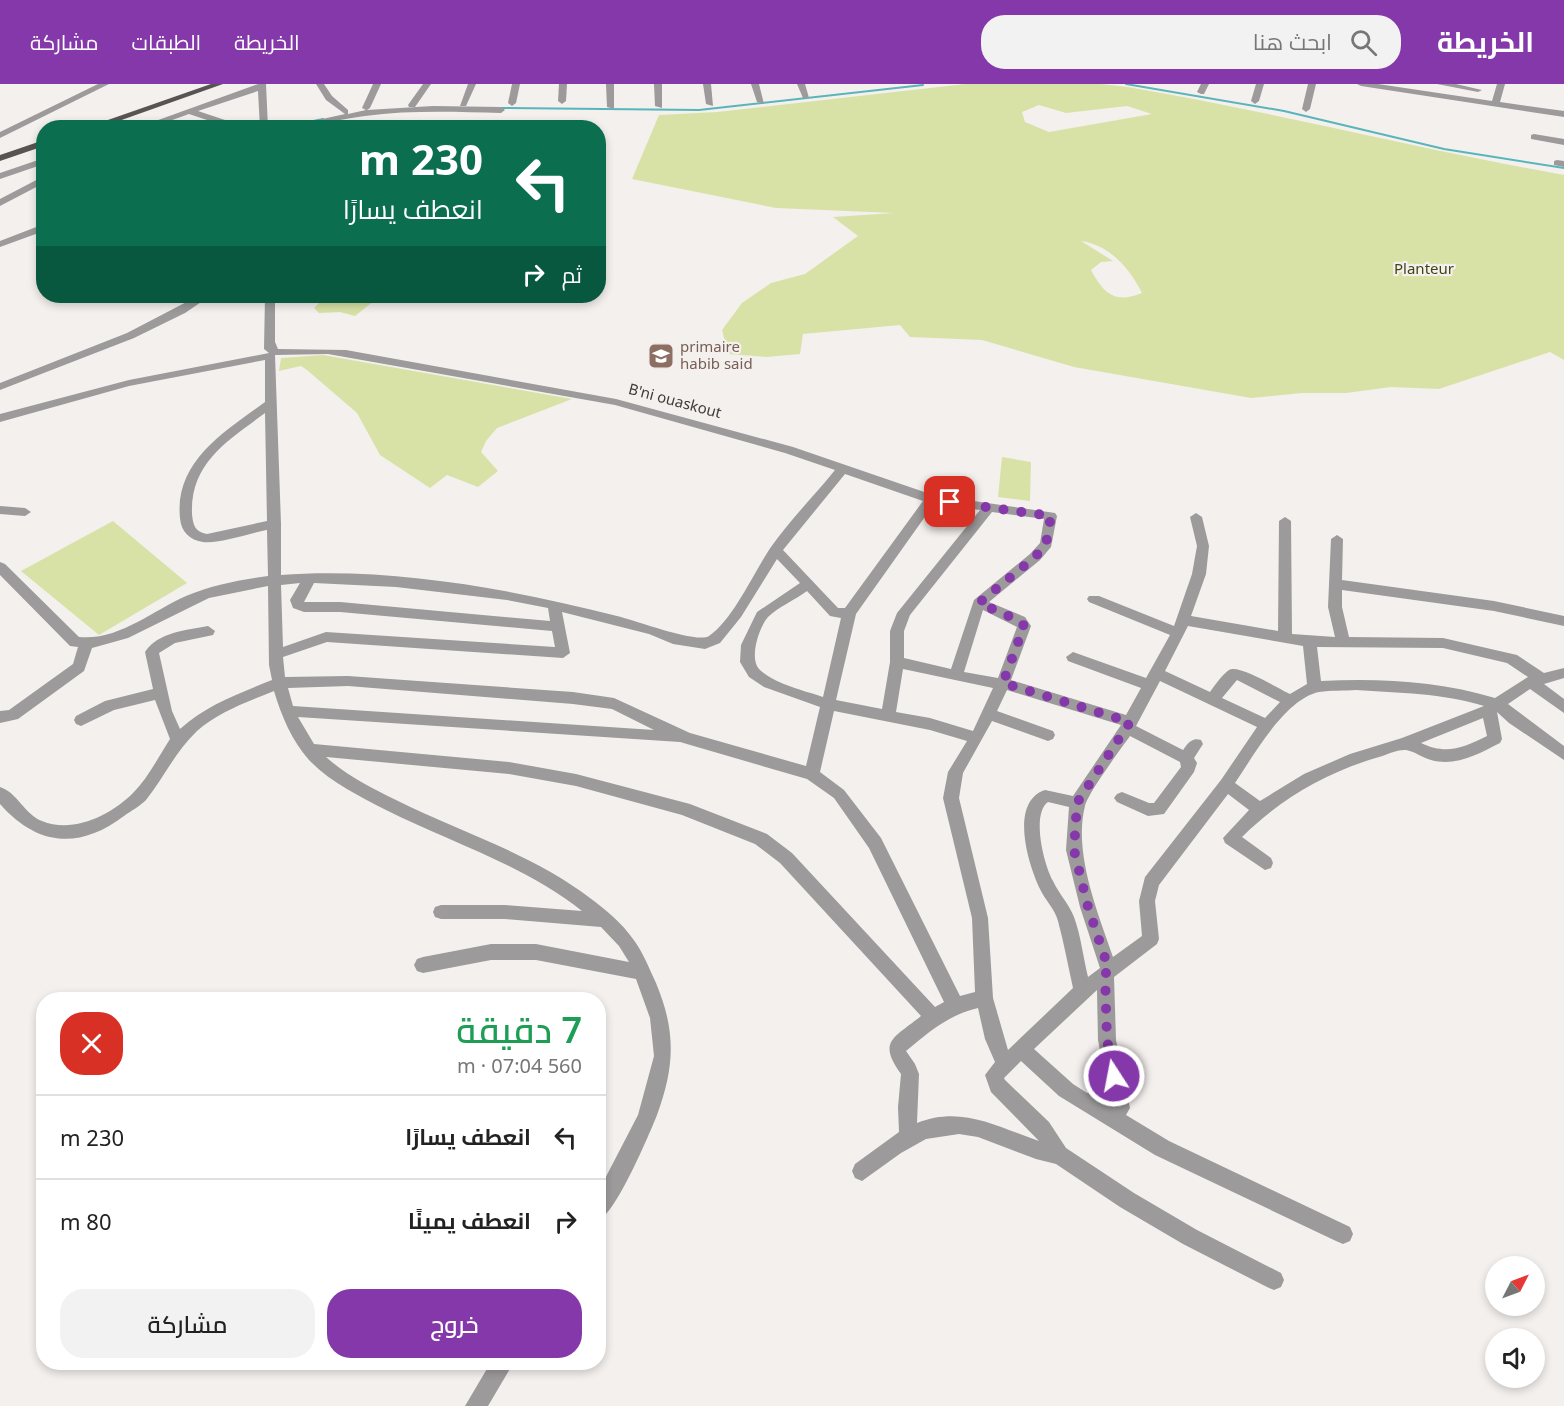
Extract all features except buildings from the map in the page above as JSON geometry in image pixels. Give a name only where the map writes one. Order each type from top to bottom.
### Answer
[{"type":"main road","points":[[113,120],[219,84]]},
{"type":"main road","points":[[0,158],[36,146]]},
{"type":"street","points":[[0,135],[105,84]]},
{"type":"street","points":[[320,84],[329,98],[345,112]]},
{"type":"street","points":[[366,108],[377,84]]},
{"type":"street","points":[[412,105],[427,84]]},
{"type":"street","points":[[463,104],[472,84]]},
{"type":"street","points":[[512,103],[516,84]]},
{"type":"street","points":[[562,101],[563,84]]},
{"type":"street","points":[[610,84],[611,107]]},
{"type":"street","points":[[658,84],[658,106]]},
{"type":"street","points":[[707,84],[710,104]]},
{"type":"street","points":[[755,84],[761,102]]},
{"type":"street","points":[[801,84],[806,96]]},
{"type":"street","points":[[1256,101],[1260,84]]},
{"type":"street","points":[[1306,109],[1312,84]]},
{"type":"street","points":[[1361,84],[1497,99]]},
{"type":"street","points":[[1441,84],[1497,99],[1562,128]]},
{"type":"street","points":[[1497,99],[1501,84]]},
{"type":"street","points":[[163,120],[262,85],[264,120]]},
{"type":"street","points":[[329,120],[366,113],[433,109],[501,110]]},
{"type":"street","points":[[188,111],[216,120]]},
{"type":"street","points":[[1534,137],[1562,128]]},
{"type":"street","points":[[0,176],[36,164]]},
{"type":"street","points":[[0,203],[36,183]]},
{"type":"street","points":[[0,207],[36,191]]},
{"type":"street","points":[[0,244],[36,230]]},
{"type":"street","points":[[0,387],[126,337],[194,303]]},
{"type":"street","points":[[270,303],[273,352],[273,581],[279,683],[288,711],[310,750],[349,784],[395,808],[483,847],[566,890],[604,920],[626,942],[653,996],[659,1019],[663,1057],[651,1105],[616,1182],[606,1198]]},
{"type":"street","name":"B'ni ouaskout","points":[[0,418],[119,385],[256,359],[273,352],[346,353],[616,402],[745,437],[931,499],[1051,516],[1046,544],[1035,557],[979,603]]},
{"type":"street","points":[[272,402],[204,456],[190,475],[184,508],[187,524],[192,534],[198,537],[207,538],[274,524]]},
{"type":"street","points":[[0,567],[75,642],[86,645],[117,638],[179,603],[206,593],[273,581],[309,578],[434,587],[536,600],[653,630],[672,639],[705,644],[716,639],[736,614],[776,550],[842,469]]},
{"type":"street","points":[[812,774],[849,614],[931,499]]},
{"type":"street","points":[[888,717],[897,662],[897,631],[904,613],[989,507]]},
{"type":"street","points":[[0,510],[25,512]]},
{"type":"street","points":[[1066,1089],[1121,1108],[1107,1040],[1107,972],[1074,850],[1077,803],[1128,725],[1184,620],[1199,574],[1203,546],[1196,517]]},
{"type":"street","points":[[1285,521],[1285,639]]},
{"type":"street","points":[[1336,538],[1335,607],[1343,643]]},
{"type":"street","points":[[776,550],[835,613],[849,614]]},
{"type":"street","points":[[309,578],[297,600],[298,605],[304,607],[339,607],[559,627]]},
{"type":"street","points":[[1336,584],[1471,602],[1564,621]]},
{"type":"street","points":[[807,585],[762,615],[748,645],[747,662],[754,673],[769,683],[827,704],[930,724],[977,738]]},
{"type":"street","points":[[1094,599],[1178,633]]},
{"type":"street","points":[[956,676],[979,603],[1020,621],[1024,626],[1003,683],[977,738],[956,772],[951,798],[980,918],[984,998],[994,1039],[1005,1064]]},
{"type":"street","points":[[277,654],[326,637],[563,653],[554,605]]},
{"type":"street","points":[[1184,620],[1310,642],[1443,643],[1473,648],[1512,660],[1564,707]]},
{"type":"street","points":[[178,740],[165,711],[152,652],[159,643],[168,639],[208,631]]},
{"type":"street","points":[[1310,642],[1315,687]]},
{"type":"street","points":[[0,717],[13,715],[79,667],[86,645]]},
{"type":"street","points":[[1073,657],[1213,698],[1267,725]]},
{"type":"street","points":[[897,662],[989,683],[1003,683],[1128,725],[1185,758],[1189,764],[1189,768],[1158,809],[1148,810],[1122,798]]},
{"type":"street","points":[[1265,863],[1231,838],[1260,808],[1309,778],[1355,758],[1406,743],[1494,707],[1510,694],[1536,680],[1564,673]]},
{"type":"street","points":[[1213,698],[1234,674],[1290,700]]},
{"type":"street","points":[[0,793],[17,812],[35,826],[59,833],[99,826],[139,798],[178,740],[209,714],[279,683],[348,681],[573,698],[614,704],[686,738],[812,774],[839,794],[875,843],[955,1005]]},
{"type":"street","points":[[1274,1280],[1181,1232],[1059,1155],[1042,1130],[998,1086],[994,1075],[1082,991],[1151,939],[1146,901],[1151,882],[1226,784],[1267,725],[1290,700],[1315,687],[1356,685],[1410,688],[1470,696],[1514,719],[1564,754]]},
{"type":"street","points":[[81,720],[110,705],[161,693]]},
{"type":"street","points":[[1406,743],[1433,757],[1450,759],[1461,756],[1495,740],[1494,707]]},
{"type":"street","points":[[288,711],[686,738]]},
{"type":"street","points":[[988,714],[1048,735]]},
{"type":"street","points":[[1185,758],[1196,744]]},
{"type":"street","points":[[310,750],[509,768],[576,780],[684,809],[761,839],[786,858],[933,1017]]},
{"type":"street","points":[[1226,784],[1260,808]]},
{"type":"street","points":[[1077,803],[1049,795],[1043,796],[1037,800],[1031,820],[1036,856],[1046,885],[1066,918],[1082,991]]},
{"type":"street","points":[[441,912],[505,912],[604,920]]},
{"type":"street","points":[[423,965],[490,952],[536,952],[642,972]]},
{"type":"street","points":[[909,1136],[907,1110],[910,1073],[908,1067],[898,1058],[896,1051],[898,1046],[933,1017],[955,1005],[984,998]]},
{"type":"street","points":[[1022,1050],[1066,1089],[1188,1162],[1343,1234]]},
{"type":"street","points":[[862,1171],[909,1136],[932,1127],[967,1124],[998,1134],[1041,1153],[1059,1155]]},
{"type":"street","points":[[476,1406],[498,1370]]},
{"type":"green space","name":"Planteur","points":[[965,84],[1101,84],[1183,97],[1564,175],[1564,360],[1550,352],[1439,389],[1391,387],[1346,393],[1302,393],[1251,398],[1074,367],[982,340],[910,337],[900,325],[803,334],[800,354],[767,357],[728,354],[722,330],[742,303],[771,283],[805,274],[858,236],[833,217],[894,213],[776,208],[632,179],[659,115],[717,112]],"holes":[[[1039,105],[1066,113],[1127,106],[1152,114],[1049,132],[1025,122],[1022,112]],[[1081,241],[1101,247],[1110,253],[1125,267],[1142,293],[1117,297],[1106,291],[1091,270],[1101,262],[1113,261]]]},
{"type":"green space","points":[[319,303],[371,303],[355,316],[340,312],[319,313],[314,308]]},
{"type":"green space","points":[[323,355],[572,399],[497,428],[486,441],[481,452],[498,471],[478,487],[447,475],[430,488],[380,455],[357,413],[307,370],[301,366],[279,371],[281,358]]},
{"type":"green space","points":[[1002,457],[1031,462],[1030,501],[998,497]]},
{"type":"green space","points":[[113,521],[187,583],[99,635],[21,571]]},
{"type":"waterway","points":[[1126,84],[1284,111],[1444,149],[1564,168]]},
{"type":"waterway","points":[[498,108],[699,110],[923,85]]},
{"type":"waterway","points":[[318,120],[323,119]]},
{"type":"place","name":"primaire habib said","points":[[661,356]]},
{"type":"route","points":[[950,502],[1051,516],[1046,544],[1035,557],[979,603],[1020,621],[1024,626],[1003,683],[1042,693],[1130,722],[1077,803],[1074,850],[1088,907],[1109,970],[1105,974],[1107,1040],[1114,1076]]}]
